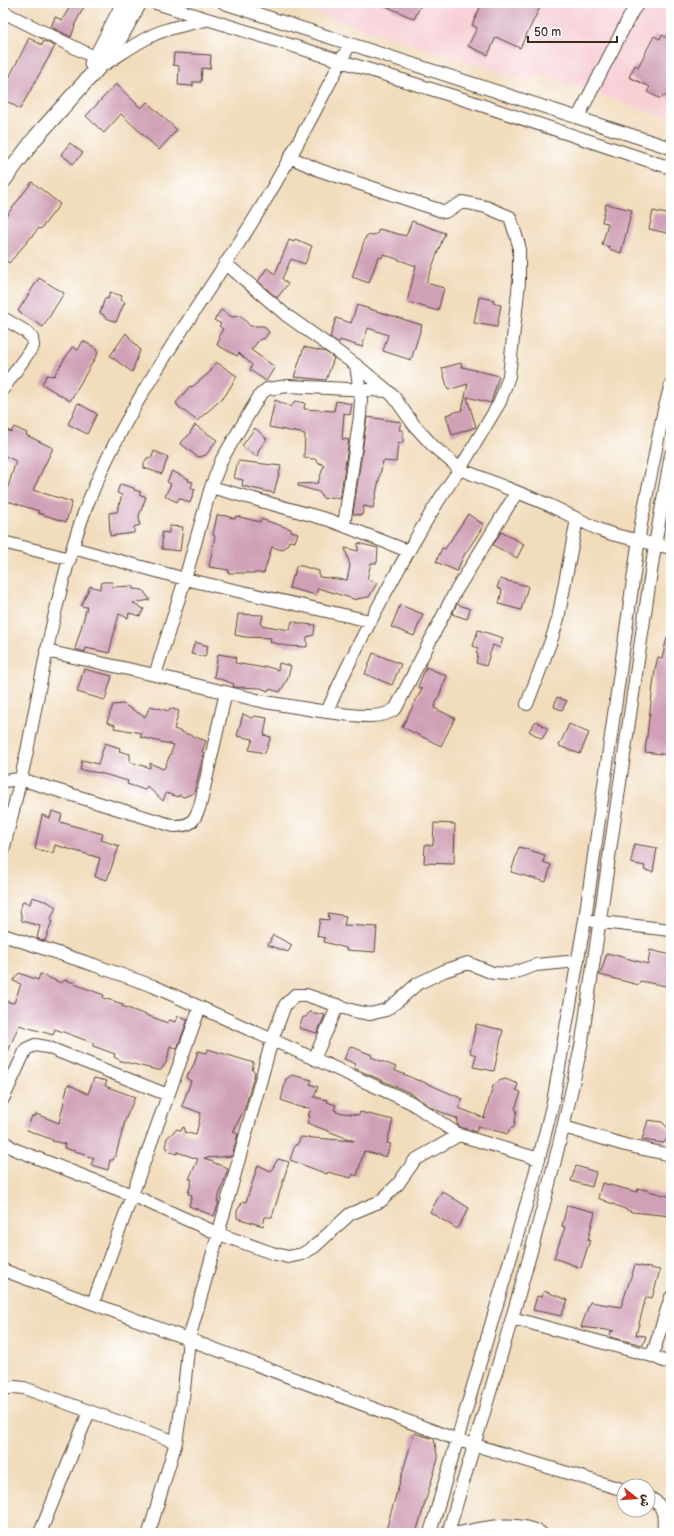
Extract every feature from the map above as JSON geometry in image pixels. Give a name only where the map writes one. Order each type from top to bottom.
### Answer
[{"type":"main road","points":[[97,64],[124,3]]},
{"type":"main road","points":[[3,181],[36,137],[78,90],[90,67],[97,64],[112,52],[139,3]]},
{"type":"street","points":[[156,3],[341,61],[671,168]]},
{"type":"street","points":[[224,3],[448,74],[671,148]]},
{"type":"street","points":[[578,117],[633,10],[639,3]]},
{"type":"street","points":[[3,12],[97,64],[153,35],[177,26],[208,20]]},
{"type":"street","points":[[3,851],[20,779],[46,651],[71,553],[84,513],[105,465],[131,413],[251,223],[290,157],[350,44]]},
{"type":"street","points":[[290,157],[319,170],[445,212],[463,202],[486,207],[510,218],[518,245],[519,282],[509,376],[500,402],[460,469],[437,501],[408,551],[370,621],[327,712]]},
{"type":"street","points":[[225,263],[286,316],[356,365],[388,391],[433,446],[460,469],[549,505],[600,530],[638,542],[671,548]]},
{"type":"street","points":[[3,318],[25,331],[32,338],[33,346],[3,389]]},
{"type":"street","points":[[344,525],[360,416],[361,400],[356,365]]},
{"type":"street","points":[[430,1533],[539,1158],[559,1070],[585,920],[638,542],[663,414],[671,384]]},
{"type":"street","points":[[155,675],[185,579],[211,487],[229,445],[260,396],[267,389],[288,386],[388,391]]},
{"type":"street","points":[[448,1533],[512,1318],[564,1127],[582,1041],[601,922],[655,545],[671,454]]},
{"type":"street","points":[[211,487],[297,510],[344,525],[408,551]]},
{"type":"street","points":[[46,651],[155,675],[265,702],[327,712],[374,716],[383,715],[396,708],[454,594],[517,492]]},
{"type":"street","points":[[527,704],[558,619],[577,519]]},
{"type":"street","points":[[3,542],[71,553],[370,621]]},
{"type":"street","points":[[3,781],[20,779],[174,826],[185,826],[194,818],[200,806],[226,692]]},
{"type":"street","points":[[585,920],[671,930]]},
{"type":"street","points":[[3,935],[153,986],[314,1060],[410,1102],[459,1135],[539,1158]]},
{"type":"street","points":[[149,1533],[176,1442],[184,1390],[189,1339],[272,1040],[285,1005],[295,995],[306,995],[370,1014],[386,1010],[417,984],[444,971],[468,963],[493,973],[510,974],[536,965],[578,961]]},
{"type":"street","points":[[314,1060],[338,1005]]},
{"type":"street","points":[[93,1303],[200,1007]]},
{"type":"street","points":[[3,1099],[26,1049],[35,1045],[47,1047],[168,1095]]},
{"type":"street","points":[[564,1127],[625,1145],[671,1155]]},
{"type":"street","points":[[3,1142],[14,1149],[132,1195],[219,1234],[272,1253],[288,1257],[302,1254],[314,1247],[350,1214],[382,1201],[398,1184],[414,1160],[459,1135]]},
{"type":"street","points":[[3,1270],[458,1440],[616,1488]]},
{"type":"street","points":[[652,1356],[671,1297]]},
{"type":"street","points":[[512,1318],[652,1356],[671,1364]]},
{"type":"street","points":[[3,1389],[15,1387],[24,1388],[176,1442]]},
{"type":"street","points":[[40,1533],[89,1412]]},
{"type":"street","points":[[656,1501],[662,1509],[664,1523],[663,1533]]},
{"type":"street","points":[[458,1533],[501,1525],[521,1526],[541,1533]]},
{"type":"shaded area","points":[[282,3],[671,3],[671,119],[535,73],[532,82]]},
{"type":"building","points":[[72,3],[86,3],[74,26],[71,37],[51,27],[55,17],[62,20]]},
{"type":"building","points":[[380,3],[422,3],[414,19]]},
{"type":"building","points":[[482,3],[542,3],[520,48],[496,37],[488,55],[468,46],[477,28],[472,25]]},
{"type":"building","points":[[662,35],[671,40],[671,99],[663,95],[661,99],[647,92],[650,87],[629,77],[635,65],[638,67],[654,36],[660,39]]},
{"type":"building","points":[[29,38],[42,45],[44,41],[55,46],[20,109],[3,99],[3,90]]},
{"type":"building","points":[[174,53],[211,55],[210,69],[202,68],[201,82],[193,82],[193,86],[178,85],[179,66],[173,65]]},
{"type":"building","points":[[116,84],[141,108],[147,102],[177,130],[159,150],[121,114],[104,133],[86,116]]},
{"type":"building","points":[[70,143],[83,153],[73,164],[61,154]]},
{"type":"building","points":[[32,182],[60,204],[41,229],[39,228],[9,263],[3,258],[3,220]]},
{"type":"building","points":[[606,204],[632,210],[621,253],[609,249],[610,247],[602,245],[608,223],[602,222]]},
{"type":"building","points":[[653,211],[671,215],[667,233],[649,229]]},
{"type":"building","points":[[412,221],[445,233],[426,283],[444,288],[438,311],[407,302],[416,266],[383,254],[382,258],[378,257],[369,283],[352,277],[366,236],[377,234],[379,229],[406,236]]},
{"type":"building","points":[[295,239],[312,246],[305,264],[291,259],[282,279],[288,284],[277,298],[258,281],[267,268],[275,274],[289,240],[294,242]]},
{"type":"building","points":[[39,278],[64,293],[43,327],[18,311]]},
{"type":"building","points":[[110,292],[122,296],[120,300],[125,302],[116,322],[104,317],[104,315],[100,313],[105,298],[108,299]]},
{"type":"building","points":[[479,297],[494,300],[493,303],[501,305],[497,327],[474,323]]},
{"type":"building","points":[[357,305],[422,325],[411,360],[383,351],[388,335],[368,328],[362,347],[340,340],[339,343],[330,337],[336,318],[351,323]]},
{"type":"building","points":[[221,310],[232,317],[241,316],[250,326],[264,326],[269,332],[264,339],[260,339],[251,350],[275,367],[266,381],[250,370],[252,365],[239,353],[237,356],[217,345],[220,338],[218,337],[223,329],[219,326],[221,324],[214,320]]},
{"type":"building","points":[[126,333],[140,350],[132,372],[110,356]]},
{"type":"building","points":[[83,341],[94,347],[98,353],[70,401],[42,384],[47,375],[54,376],[72,347],[78,350]]},
{"type":"building","points":[[304,347],[326,352],[334,358],[326,380],[294,377]]},
{"type":"building","points":[[216,362],[237,376],[225,396],[197,421],[176,403],[190,386],[192,387],[210,372]]},
{"type":"building","points":[[461,363],[462,367],[499,376],[491,403],[467,397],[476,427],[452,435],[446,415],[462,410],[468,384],[448,390],[442,368]]},
{"type":"building","points":[[275,400],[291,407],[295,401],[305,403],[304,409],[334,411],[336,401],[352,404],[350,415],[344,413],[342,439],[349,440],[340,499],[330,497],[324,499],[319,492],[298,486],[298,484],[318,483],[324,465],[317,462],[315,459],[304,458],[305,434],[269,427]]},
{"type":"building","points":[[78,403],[97,414],[87,434],[68,424]]},
{"type":"building","points":[[367,417],[401,422],[399,430],[403,430],[403,442],[398,444],[396,462],[383,461],[373,508],[364,506],[362,515],[353,514]]},
{"type":"building","points":[[195,425],[217,440],[206,455],[200,457],[196,456],[180,443],[188,436]]},
{"type":"building","points":[[14,427],[27,433],[26,435],[53,448],[33,490],[72,502],[66,522],[38,513],[39,511],[4,500],[16,461],[3,455],[3,438],[7,430],[11,432]]},
{"type":"building","points":[[255,428],[267,439],[259,449],[257,457],[242,446]]},
{"type":"building","points":[[154,451],[168,457],[162,474],[144,468],[144,463],[147,458],[152,457]]},
{"type":"building","points":[[238,461],[281,466],[274,493],[242,486],[243,480],[234,478]]},
{"type":"building","points":[[172,471],[189,479],[188,481],[193,482],[191,488],[195,489],[190,503],[179,498],[177,502],[165,496],[171,484],[167,482]]},
{"type":"building","points":[[120,484],[134,488],[134,490],[141,492],[139,494],[146,497],[139,516],[140,525],[134,527],[134,533],[110,536],[109,513],[117,512],[122,495],[117,493]]},
{"type":"building","points":[[468,514],[484,525],[463,557],[457,571],[436,562],[442,548],[445,549]]},
{"type":"building","points":[[217,515],[235,519],[236,516],[260,522],[261,519],[291,529],[291,531],[298,533],[295,542],[289,541],[287,546],[282,550],[272,547],[264,573],[228,573],[229,570],[209,567],[215,536],[213,535]]},
{"type":"building","points":[[169,526],[183,527],[180,551],[162,549],[162,532],[169,533]]},
{"type":"building","points":[[501,532],[524,544],[517,558],[493,545]]},
{"type":"building","points":[[358,543],[378,548],[377,563],[371,563],[367,579],[377,583],[369,597],[357,600],[318,588],[316,595],[289,588],[292,576],[294,577],[296,566],[302,566],[319,571],[319,577],[347,580],[350,566],[345,548],[358,551]]},
{"type":"building","points":[[500,579],[528,586],[521,610],[499,604],[502,590],[497,588]]},
{"type":"building","points":[[102,582],[113,582],[112,587],[133,586],[133,589],[143,590],[150,600],[133,603],[144,609],[140,616],[129,613],[128,618],[119,614],[109,653],[86,648],[85,652],[75,649],[87,607],[81,606],[90,586],[100,589]]},
{"type":"building","points":[[457,604],[470,609],[467,619],[452,614]]},
{"type":"building","points":[[400,605],[423,614],[414,636],[391,627]]},
{"type":"building","points":[[238,614],[263,615],[261,625],[290,630],[292,621],[315,625],[314,635],[307,637],[307,647],[287,646],[270,642],[271,638],[235,635]]},
{"type":"building","points":[[478,630],[503,638],[500,648],[493,645],[486,666],[476,663],[478,654],[476,653],[478,648],[473,646]]},
{"type":"building","points":[[667,638],[671,638],[670,755],[645,752],[655,669],[658,657],[662,658]]},
{"type":"building","points":[[195,642],[208,646],[205,657],[191,654]]},
{"type":"building","points":[[373,653],[401,664],[392,685],[365,674]]},
{"type":"building","points":[[218,654],[236,657],[235,663],[264,668],[264,666],[278,670],[279,663],[291,666],[287,680],[280,692],[269,689],[268,691],[261,688],[234,687],[234,684],[214,677]]},
{"type":"building","points":[[426,667],[447,676],[434,708],[455,718],[441,746],[402,727],[422,689],[418,687]]},
{"type":"building","points":[[84,669],[112,676],[105,700],[77,692]]},
{"type":"building","points":[[557,697],[567,701],[562,710],[554,707]]},
{"type":"building","points":[[123,704],[145,717],[150,706],[169,711],[170,708],[179,711],[174,729],[206,741],[202,752],[204,753],[194,793],[184,797],[179,795],[178,797],[166,793],[163,801],[147,786],[145,790],[127,784],[128,781],[100,773],[80,770],[82,760],[98,764],[105,743],[120,748],[119,751],[130,754],[130,762],[150,768],[150,763],[163,769],[165,767],[174,745],[140,737],[142,733],[114,728],[115,725],[107,722],[113,705]]},
{"type":"building","points":[[243,714],[251,718],[254,716],[267,718],[264,735],[271,737],[265,753],[249,750],[253,739],[237,736]]},
{"type":"building","points":[[536,721],[548,729],[542,739],[529,731]]},
{"type":"building","points":[[569,724],[589,733],[580,754],[559,746]]},
{"type":"building","points":[[52,811],[62,814],[60,822],[103,834],[101,840],[119,846],[107,880],[95,877],[100,858],[55,845],[53,853],[35,849],[42,815],[50,818]]},
{"type":"building","points":[[434,823],[455,824],[454,864],[424,863],[425,845],[433,845]]},
{"type":"building","points":[[634,844],[657,848],[653,872],[644,870],[645,866],[631,863]]},
{"type":"building","points":[[519,847],[545,855],[543,862],[551,865],[546,882],[511,872]]},
{"type":"building","points":[[32,897],[48,902],[56,907],[50,921],[52,921],[45,941],[37,938],[40,926],[22,921],[20,910],[23,901],[30,904]]},
{"type":"building","points":[[328,913],[346,916],[344,925],[377,927],[375,952],[346,950],[346,948],[324,942],[325,938],[317,936],[320,919],[329,920]]},
{"type":"building","points":[[273,935],[292,945],[288,952],[268,945]]},
{"type":"building","points":[[650,950],[671,955],[671,987],[640,981],[639,985],[600,975],[607,953],[648,964]]},
{"type":"building","points":[[19,973],[38,980],[40,974],[61,983],[65,980],[75,983],[74,984],[104,995],[103,998],[123,1004],[122,1006],[168,1023],[169,1020],[176,1022],[178,1016],[188,1019],[177,1049],[170,1046],[167,1061],[161,1070],[157,1070],[121,1061],[114,1057],[115,1054],[93,1046],[93,1043],[55,1029],[53,1035],[19,1025],[6,1056],[3,1055],[5,1037],[3,1036],[3,1001],[14,1003],[21,984],[13,981]]},
{"type":"building","points":[[309,1012],[325,1015],[317,1033],[299,1028],[303,1017],[306,1017]]},
{"type":"building","points":[[476,1024],[503,1030],[494,1071],[473,1067],[476,1055],[470,1053]]},
{"type":"building","points":[[350,1046],[372,1055],[371,1057],[396,1067],[394,1070],[463,1099],[459,1108],[484,1118],[493,1086],[499,1081],[505,1079],[518,1084],[516,1090],[521,1092],[515,1109],[517,1110],[514,1127],[509,1130],[508,1134],[478,1126],[476,1132],[460,1127],[457,1124],[458,1119],[434,1109],[413,1094],[354,1068],[356,1064],[344,1059]]},
{"type":"building","points":[[208,1049],[254,1063],[252,1070],[255,1072],[245,1108],[233,1132],[238,1134],[232,1156],[204,1158],[228,1169],[214,1216],[189,1206],[192,1195],[188,1194],[192,1179],[189,1179],[198,1159],[177,1152],[177,1154],[166,1151],[168,1148],[165,1147],[167,1138],[177,1129],[181,1131],[183,1127],[185,1128],[184,1132],[196,1135],[201,1113],[182,1106],[191,1081],[186,1078],[194,1064],[198,1051],[207,1053]]},
{"type":"building","points":[[292,1075],[312,1080],[310,1084],[318,1087],[314,1097],[328,1100],[327,1102],[336,1105],[334,1110],[337,1111],[336,1112],[359,1115],[360,1112],[393,1120],[387,1143],[391,1144],[386,1157],[364,1151],[357,1176],[353,1174],[351,1178],[328,1172],[327,1174],[290,1160],[295,1145],[297,1145],[301,1137],[354,1141],[307,1123],[311,1108],[299,1107],[281,1100],[286,1079]]},
{"type":"building","points":[[94,1078],[107,1081],[105,1086],[135,1097],[126,1118],[116,1154],[113,1160],[110,1160],[108,1170],[91,1165],[94,1158],[64,1148],[65,1144],[52,1141],[53,1140],[27,1130],[32,1116],[35,1117],[36,1114],[59,1123],[68,1084],[88,1094]]},
{"type":"building","points":[[648,1120],[662,1122],[671,1131],[664,1143],[642,1140]]},
{"type":"building","points":[[278,1159],[289,1162],[272,1217],[265,1217],[263,1226],[237,1218],[237,1211],[243,1201],[246,1202],[258,1165],[271,1171]]},
{"type":"building","points":[[576,1166],[596,1172],[592,1187],[571,1181]]},
{"type":"building","points":[[602,1183],[637,1192],[638,1188],[671,1197],[671,1216],[632,1212],[598,1198]]},
{"type":"building","points":[[442,1191],[469,1208],[457,1229],[430,1212]]},
{"type":"building","points":[[567,1205],[595,1212],[588,1240],[590,1240],[581,1268],[554,1258],[565,1227],[562,1226]]},
{"type":"building","points":[[635,1265],[660,1270],[652,1298],[646,1297],[636,1335],[646,1336],[643,1345],[610,1337],[611,1331],[614,1331],[581,1327],[590,1302],[621,1307]]},
{"type":"building","points":[[544,1291],[568,1300],[561,1316],[533,1310],[537,1296],[541,1297]]},
{"type":"building","points":[[414,1433],[434,1439],[438,1459],[416,1533],[385,1533]]}]
